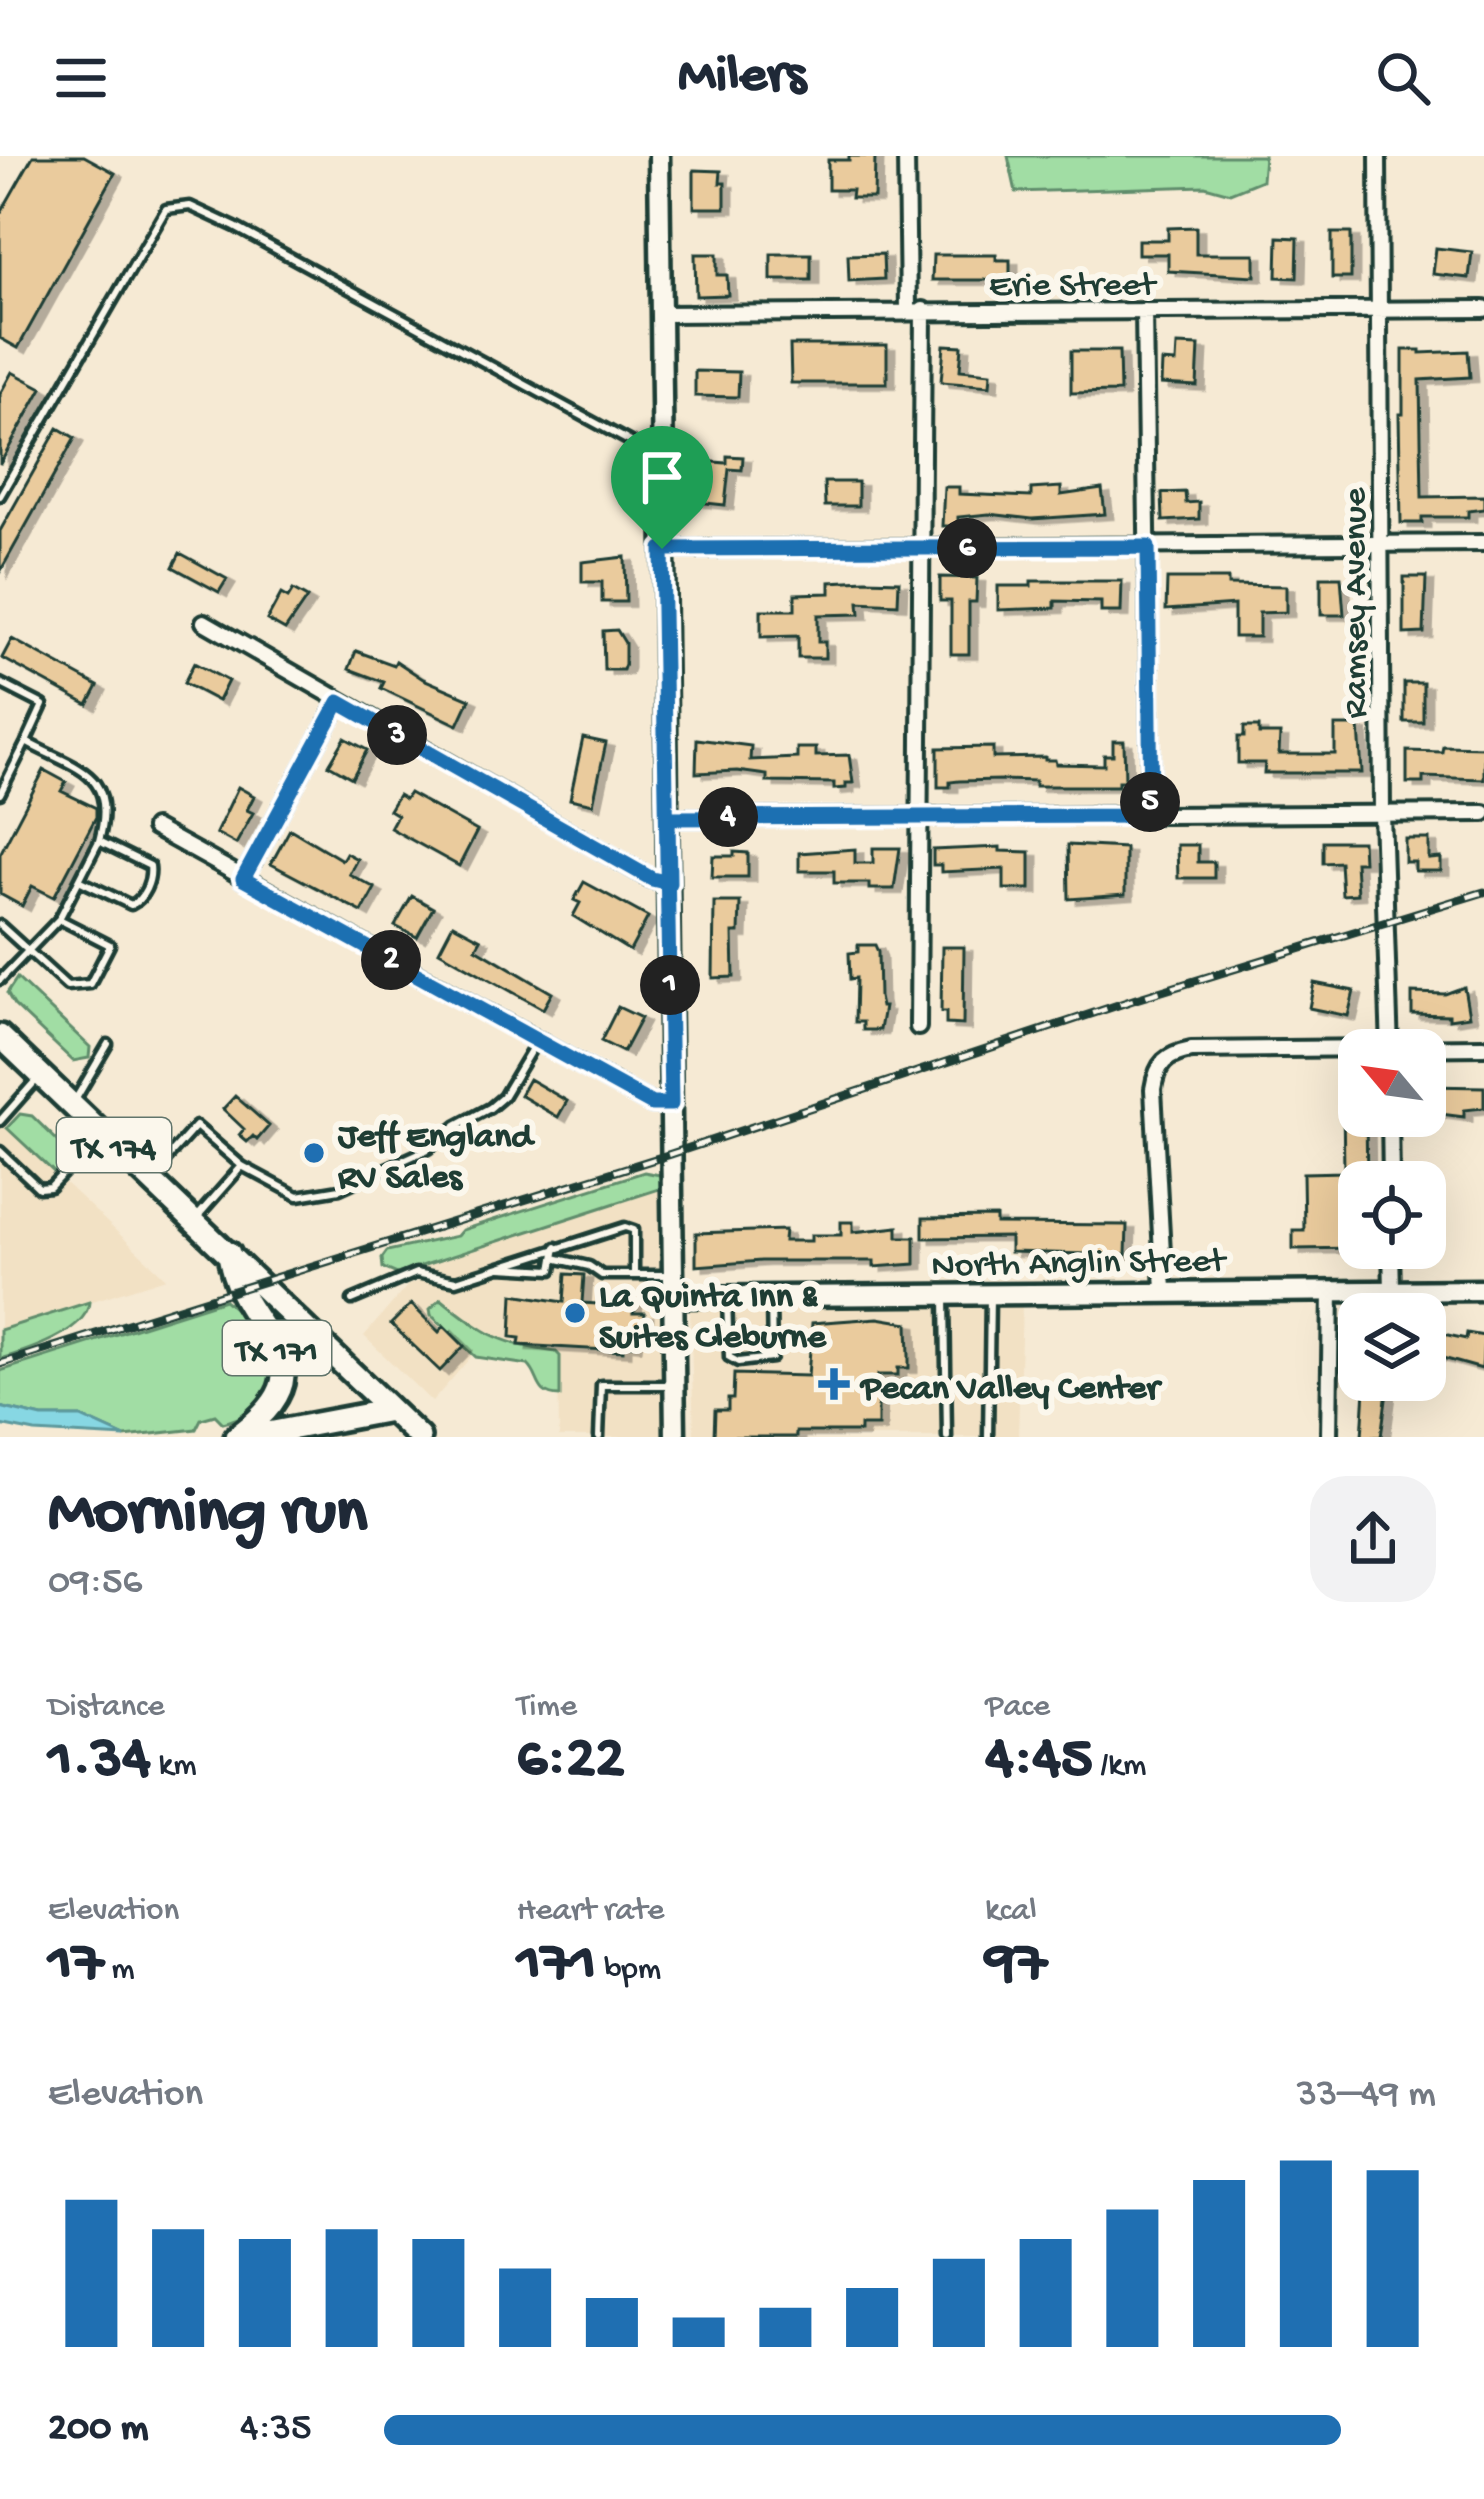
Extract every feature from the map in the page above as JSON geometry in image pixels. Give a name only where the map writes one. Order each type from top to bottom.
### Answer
[{"type":"main road","name":"TX 174","points":[[0,1036],[390,1410]]},
{"type":"main road","name":"TX 171","points":[[229,1253],[237,1292],[272,1340],[284,1369],[281,1389],[270,1408],[236,1437]]},
{"type":"main road","name":"TX 171","points":[[247,1437],[390,1410]]},
{"type":"main road","points":[[390,1410],[419,1437]]},
{"type":"street","points":[[659,156],[675,1437]]},
{"type":"street","points":[[906,156],[920,548],[918,1028]]},
{"type":"street","name":"Ramsey Avenue","points":[[1378,156],[1382,814],[1389,1029]]},
{"type":"street","name":"Erie Street","points":[[660,314],[1484,309]]},
{"type":"street","points":[[1144,311],[1151,816]]},
{"type":"street","points":[[662,549],[1484,543]]},
{"type":"street","points":[[203,622],[652,879],[669,883]]},
{"type":"street","points":[[243,879],[339,702]]},
{"type":"street","points":[[668,818],[1484,813]]},
{"type":"street","points":[[154,828],[652,1104],[671,1104]]},
{"type":"street","points":[[1446,1047],[1484,1047]]},
{"type":"street","points":[[1164,1291],[1154,1089],[1160,1063],[1171,1054],[1191,1050],[1338,1049]]},
{"type":"street","points":[[1391,1269],[1392,1291]]},
{"type":"street","points":[[1329,1437],[1330,1290]]},
{"type":"street","name":"North Anglin Street","points":[[673,1297],[1484,1290]]},
{"type":"lane","points":[[0,496],[166,208],[190,206],[300,260],[638,446],[662,446]]},
{"type":"lane","points":[[0,683],[43,706],[0,794]]},
{"type":"lane","points":[[0,980],[59,919],[99,841],[106,814],[104,793],[94,778],[26,742]]},
{"type":"lane","points":[[79,880],[130,905],[139,902],[146,889],[152,876],[150,866],[99,841]]},
{"type":"lane","points":[[0,925],[67,986],[90,984],[110,945],[59,919]]},
{"type":"lane","points":[[148,1179],[196,1126],[242,1166],[298,1196],[340,1189],[428,1149],[456,1126],[490,1108],[503,1097],[537,1040]]},
{"type":"lane","points":[[72,1105],[108,1044]]},
{"type":"lane","points":[[0,1121],[41,1075]]},
{"type":"lane","points":[[0,1151],[29,1181],[39,1188],[50,1187],[102,1133]]},
{"type":"lane","points":[[194,1221],[242,1166]]},
{"type":"lane","points":[[352,1300],[416,1274],[456,1281],[630,1227],[634,1230],[634,1275]]},
{"type":"lane","points":[[497,1267],[552,1270],[556,1247]]},
{"type":"lane","points":[[554,1258],[590,1266],[602,1275],[673,1275]]},
{"type":"lane","points":[[945,1293],[947,1437]]},
{"type":"lane","points":[[988,1437],[990,1293]]},
{"type":"lane","points":[[727,1296],[729,1357],[738,1363],[772,1358],[771,1297]]},
{"type":"lane","points":[[599,1437],[601,1384],[674,1385]]},
{"type":"shaded area","points":[[0,1121],[7,1128],[166,1278],[0,1330]]},
{"type":"shaded area","points":[[665,1187],[665,1437],[559,1437],[558,1359],[477,1350],[432,1402],[364,1336],[408,1285],[420,1281],[411,1268]]},
{"type":"shaded area","points":[[1022,1303],[1018,1437],[694,1437],[690,1307]]},
{"type":"green space","points":[[1008,156],[1264,156],[1262,180],[1230,193],[1205,186],[1016,192]]},
{"type":"green space","points":[[17,978],[90,1047],[89,1058],[73,1061],[14,1005],[7,993]]},
{"type":"green space","points":[[20,1114],[32,1116],[65,1148],[64,1161],[55,1173],[7,1128]]},
{"type":"green space","points":[[644,1172],[665,1176],[662,1188],[397,1274],[383,1268],[387,1251],[457,1236],[462,1230]]},
{"type":"green space","points":[[441,1299],[494,1336],[556,1352],[560,1356],[560,1396],[546,1393],[528,1365],[476,1357],[431,1315],[430,1309]]},
{"type":"green space","points":[[224,1300],[255,1331],[270,1367],[270,1385],[247,1413],[223,1423],[215,1415],[201,1419],[196,1429],[125,1437],[81,1417],[42,1417],[0,1407],[0,1371]]},
{"type":"green space","points":[[89,1302],[86,1313],[67,1331],[0,1359],[0,1330]]},
{"type":"water","points":[[0,1407],[42,1417],[81,1417],[125,1437],[35,1432],[0,1425]]},
{"type":"building","points":[[33,156],[84,156],[115,173],[18,348],[0,338],[0,214]]},
{"type":"building","points":[[849,156],[875,156],[874,198],[851,198],[852,190],[828,190],[828,160],[849,160]]},
{"type":"building","points":[[694,170],[721,171],[725,208],[694,208]]},
{"type":"building","points":[[1196,227],[1196,254],[1255,254],[1255,276],[1168,271],[1168,254],[1138,254],[1138,240],[1168,240],[1168,228]]},
{"type":"building","points":[[1332,233],[1351,233],[1351,278],[1332,278]]},
{"type":"building","points":[[1278,237],[1298,238],[1297,278],[1277,277]]},
{"type":"building","points":[[1436,248],[1472,252],[1469,278],[1433,274]]},
{"type":"building","points":[[695,254],[717,254],[717,275],[727,275],[728,295],[696,296]]},
{"type":"building","points":[[771,254],[811,254],[811,280],[771,280]]},
{"type":"building","points":[[883,254],[884,279],[849,281],[848,255]]},
{"type":"building","points":[[933,255],[996,255],[996,260],[1010,260],[1010,280],[932,280]]},
{"type":"building","points":[[790,345],[887,345],[887,383],[791,383]]},
{"type":"building","points":[[944,345],[962,346],[960,370],[991,373],[990,386],[941,382]]},
{"type":"building","points":[[1177,345],[1199,346],[1197,386],[1161,384],[1162,362],[1176,363]]},
{"type":"building","points":[[1403,350],[1468,351],[1470,377],[1420,380],[1422,497],[1484,496],[1484,509],[1468,511],[1468,517],[1422,517],[1422,523],[1401,523]]},
{"type":"building","points":[[1071,351],[1119,351],[1120,392],[1071,393]]},
{"type":"building","points":[[695,371],[739,372],[738,397],[695,396]]},
{"type":"building","points":[[12,372],[42,388],[0,464],[0,394]]},
{"type":"building","points":[[58,428],[75,438],[0,572],[0,531]]},
{"type":"building","points":[[727,456],[743,457],[742,470],[729,469],[725,505],[696,502],[698,479],[688,478],[690,460],[727,463]]},
{"type":"building","points":[[824,482],[858,482],[858,506],[825,506]]},
{"type":"building","points":[[944,487],[959,487],[959,494],[1031,497],[1031,489],[1061,487],[1061,495],[1102,489],[1105,514],[1032,519],[989,514],[958,517],[958,526],[942,526]]},
{"type":"building","points":[[1185,492],[1186,503],[1199,502],[1199,519],[1163,521],[1162,493]]},
{"type":"building","points":[[180,553],[227,579],[219,592],[173,567]]},
{"type":"building","points":[[625,557],[626,602],[602,602],[602,582],[582,582],[582,562]]},
{"type":"building","points":[[940,577],[977,578],[976,602],[969,602],[969,654],[951,654],[951,601],[940,601]]},
{"type":"building","points":[[1321,577],[1341,577],[1344,615],[1321,615]]},
{"type":"building","points":[[1404,577],[1426,577],[1424,633],[1404,634]]},
{"type":"building","points":[[1167,579],[1286,586],[1286,612],[1259,613],[1259,637],[1234,637],[1234,605],[1166,610]]},
{"type":"building","points":[[899,581],[898,604],[859,602],[860,614],[818,615],[818,642],[825,642],[825,658],[798,658],[798,636],[761,637],[761,610],[795,610],[795,594],[830,593],[830,582]]},
{"type":"building","points":[[1031,581],[1122,581],[1121,612],[1101,612],[1101,602],[1055,601],[1055,608],[998,610],[998,586],[1031,586]]},
{"type":"building","points":[[293,590],[307,598],[285,630],[267,620],[281,594],[288,598]]},
{"type":"building","points":[[617,630],[625,643],[625,664],[623,670],[604,670],[603,631]]},
{"type":"building","points":[[12,639],[98,686],[88,705],[2,658]]},
{"type":"building","points":[[356,651],[394,665],[396,661],[423,679],[470,699],[458,725],[381,688],[384,682],[349,669]]},
{"type":"building","points":[[194,663],[228,681],[218,701],[184,683]]},
{"type":"building","points":[[1404,683],[1423,683],[1423,722],[1404,722]]},
{"type":"building","points":[[1335,726],[1359,726],[1362,773],[1264,773],[1265,763],[1238,763],[1238,737],[1244,737],[1244,727],[1259,727],[1259,734],[1280,734],[1279,754],[1335,754]]},
{"type":"building","points":[[345,738],[367,750],[352,778],[329,765]]},
{"type":"building","points":[[583,738],[606,743],[593,804],[570,799]]},
{"type":"building","points":[[697,739],[751,746],[750,760],[797,758],[797,748],[816,748],[816,756],[849,755],[853,783],[834,789],[834,783],[767,782],[767,775],[737,771],[696,773]]},
{"type":"building","points":[[1113,741],[1124,741],[1125,781],[1118,781],[1118,786],[1035,786],[1035,781],[1002,780],[959,781],[938,787],[938,748],[993,747],[993,758],[1045,757],[1056,764],[1104,765],[1104,755],[1113,755]]},
{"type":"building","points":[[1443,746],[1484,747],[1484,779],[1423,777],[1423,783],[1407,783],[1407,751],[1442,752]]},
{"type":"building","points":[[44,770],[66,782],[61,791],[96,808],[96,817],[54,897],[32,886],[22,906],[0,894],[0,854]]},
{"type":"building","points":[[238,787],[254,796],[247,810],[253,813],[236,844],[216,833]]},
{"type":"building","points":[[409,793],[477,831],[459,866],[390,828],[397,815],[389,810],[398,795],[405,799]]},
{"type":"building","points":[[290,829],[342,860],[346,853],[357,859],[349,874],[375,888],[362,912],[271,864]]},
{"type":"building","points":[[1405,839],[1429,839],[1429,859],[1441,858],[1441,871],[1415,871],[1415,862],[1405,862]]},
{"type":"building","points":[[1323,841],[1362,841],[1363,862],[1355,862],[1357,894],[1342,895],[1340,862],[1323,863]]},
{"type":"building","points":[[1068,845],[1125,848],[1125,895],[1069,899]]},
{"type":"building","points":[[1177,845],[1198,845],[1198,862],[1214,862],[1214,878],[1178,878]]},
{"type":"building","points":[[1000,847],[1000,851],[1030,852],[1030,889],[1004,889],[1004,869],[941,872],[941,865],[933,865],[933,850]]},
{"type":"building","points":[[873,848],[900,848],[894,889],[834,883],[834,871],[799,871],[799,853],[855,849],[855,863],[873,863]]},
{"type":"building","points":[[734,852],[748,853],[748,877],[712,877],[713,856],[734,856]]},
{"type":"building","points":[[584,882],[648,917],[630,951],[573,916],[580,903],[574,900]]},
{"type":"building","points":[[412,896],[433,908],[417,937],[395,926]]},
{"type":"building","points":[[714,902],[740,902],[739,933],[733,933],[734,977],[713,978]]},
{"type":"building","points":[[453,924],[481,939],[476,948],[552,993],[543,1009],[439,951]]},
{"type":"building","points":[[858,945],[875,945],[878,952],[879,997],[884,1007],[880,1030],[863,1030],[863,1022],[855,1022],[856,978],[850,979],[849,953],[858,952]]},
{"type":"building","points":[[942,947],[964,947],[963,1025],[946,1024],[946,1012],[941,1012]]},
{"type":"building","points":[[1314,983],[1354,991],[1348,1016],[1309,1008]]},
{"type":"building","points":[[1464,987],[1469,1016],[1449,1019],[1449,1015],[1412,1014],[1412,993],[1445,994]]},
{"type":"building","points":[[618,1007],[641,1018],[623,1052],[601,1041]]},
{"type":"building","points":[[529,1079],[567,1101],[558,1117],[520,1095]]},
{"type":"building","points":[[1446,1086],[1484,1087],[1484,1108],[1464,1110],[1464,1117],[1446,1115]]},
{"type":"building","points":[[235,1096],[269,1126],[257,1140],[253,1136],[247,1142],[239,1135],[244,1129],[223,1109]]},
{"type":"building","points":[[1344,1137],[1366,1137],[1367,1161],[1344,1161]]},
{"type":"building","points":[[1338,1172],[1338,1248],[1293,1249],[1293,1230],[1304,1230],[1303,1173]]},
{"type":"building","points":[[996,1217],[996,1224],[1127,1225],[1126,1255],[1010,1252],[1010,1237],[923,1238],[923,1218]]},
{"type":"building","points":[[841,1222],[853,1222],[853,1232],[898,1227],[898,1237],[915,1237],[915,1264],[874,1267],[874,1261],[761,1261],[696,1266],[696,1233],[785,1230],[784,1241],[811,1241],[811,1235],[841,1235]]},
{"type":"building","name":"La Quinta Inn & Suites Cleburne","points":[[566,1274],[584,1275],[582,1303],[634,1301],[633,1313],[645,1313],[644,1330],[635,1329],[633,1345],[623,1344],[623,1351],[519,1345],[520,1338],[511,1337],[513,1294],[564,1302]]},
{"type":"building","points":[[411,1304],[439,1332],[444,1326],[464,1346],[440,1371],[391,1324]]},
{"type":"building","points":[[878,1318],[908,1323],[909,1368],[898,1368],[898,1375],[878,1375],[878,1426],[860,1426],[860,1432],[796,1432],[796,1437],[714,1437],[715,1410],[728,1410],[734,1374],[808,1376],[812,1323]]},
{"type":"building","points":[[1467,1333],[1484,1336],[1482,1369],[1446,1359],[1446,1335],[1466,1339]]},
{"type":"building","points":[[1364,1401],[1386,1401],[1381,1437],[1362,1437]]},
{"type":"railway","points":[[0,1364],[1484,892]]},
{"type":"place","name":"Jeff England RV Sales","points":[[314,1153]]},
{"type":"place","name":"La Quinta Inn & Suites Cleburne","points":[[575,1313]]},
{"type":"place","name":"Pecan Valley Center","points":[[834,1384]]},
{"type":"route","points":[[662,549],[668,818],[669,883],[671,1104],[652,1104],[243,879],[339,702],[652,879],[669,883],[668,818],[1151,816],[1148,547],[662,549]]}]
